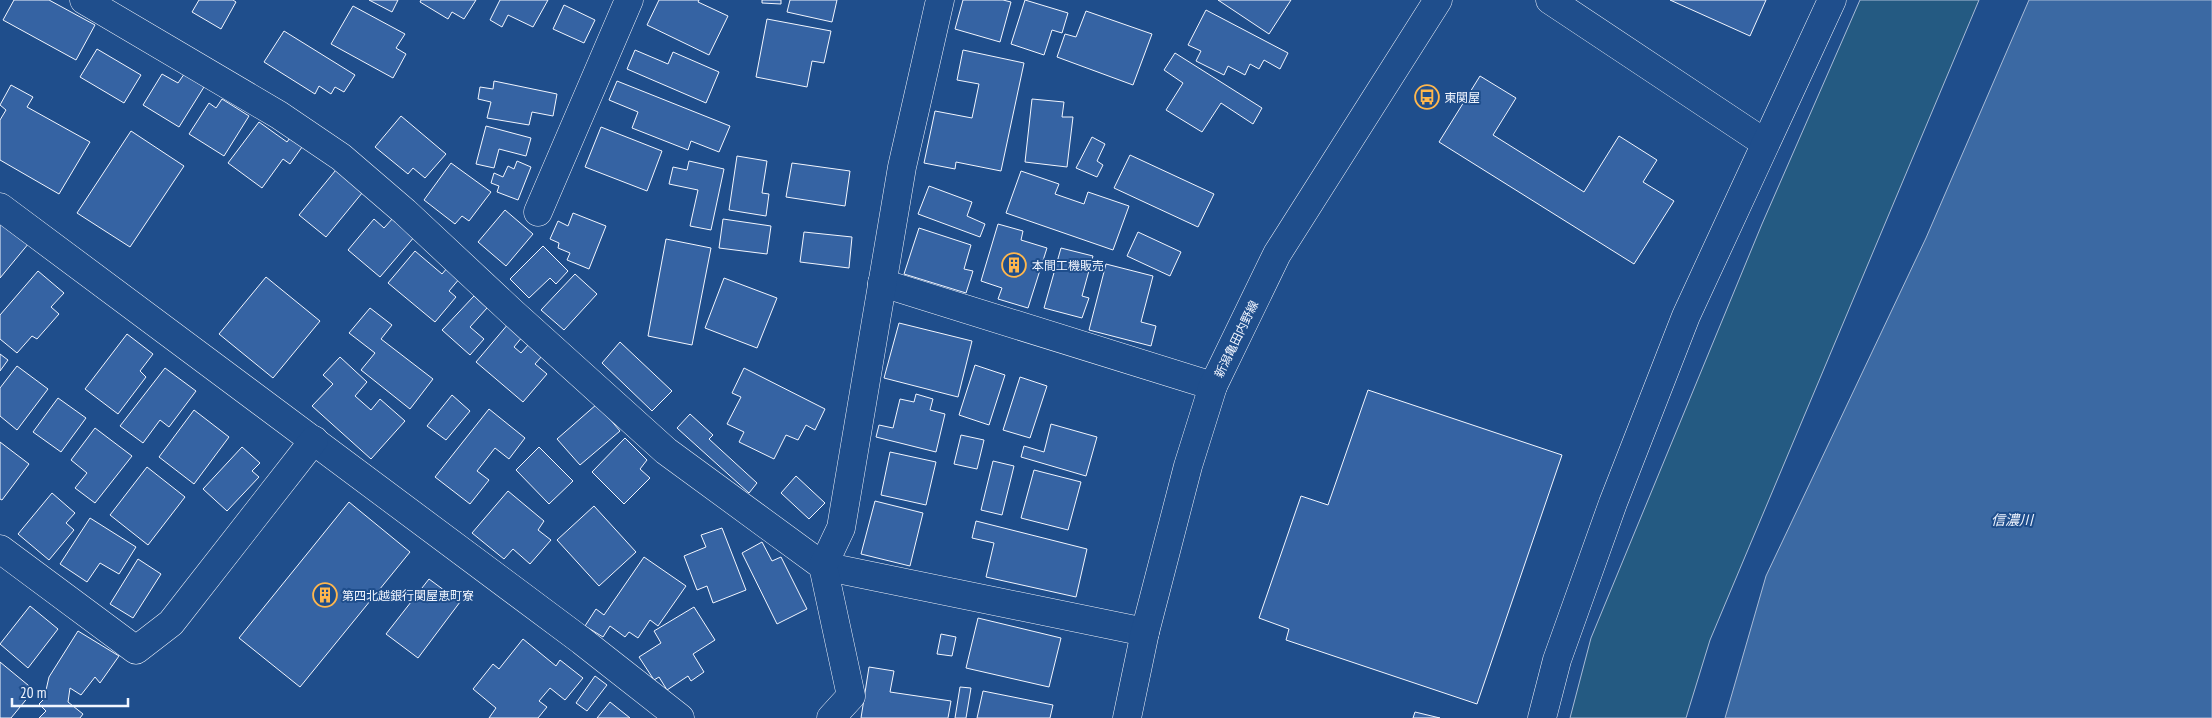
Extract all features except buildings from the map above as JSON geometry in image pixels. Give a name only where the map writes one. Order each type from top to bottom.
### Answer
[{"type":"street","points":[[84,0],[280,115],[341,157],[405,212],[666,451],[823,566],[1145,632]]},
{"type":"street","points":[[831,718],[851,696],[823,566],[841,528],[902,167],[940,0]]},
{"type":"street","name":"新潟亀田内野線","points":[[1127,718],[1145,632],[1188,466],[1213,386],[1277,254],[1438,0]]},
{"type":"street","points":[[1550,0],[1765,143]]},
{"type":"street","points":[[1542,718],[1558,660],[1613,504],[1686,316],[1832,0]]},
{"type":"street","points":[[538,212],[621,3]]},
{"type":"street","points":[[0,207],[574,635],[680,718]]},
{"type":"street","points":[[882,283],[1213,386]]},
{"type":"street","points":[[0,549],[136,650],[171,623],[314,440]]},
{"type":"shaded area","points":[[1860,0],[1979,0],[1710,640],[1686,718],[1570,718],[1591,638],[1762,224]]},
{"type":"water","name":"信濃川","points":[[2029,0],[2212,0],[2212,718],[1725,718],[1766,576],[1926,238]]},
{"type":"place","name":"東関屋","points":[[1427,97]]},
{"type":"place","name":"本間工機販売","points":[[1014,265]]},
{"type":"place","name":"第四北越銀行関屋恵町寮","points":[[325,595]]}]
